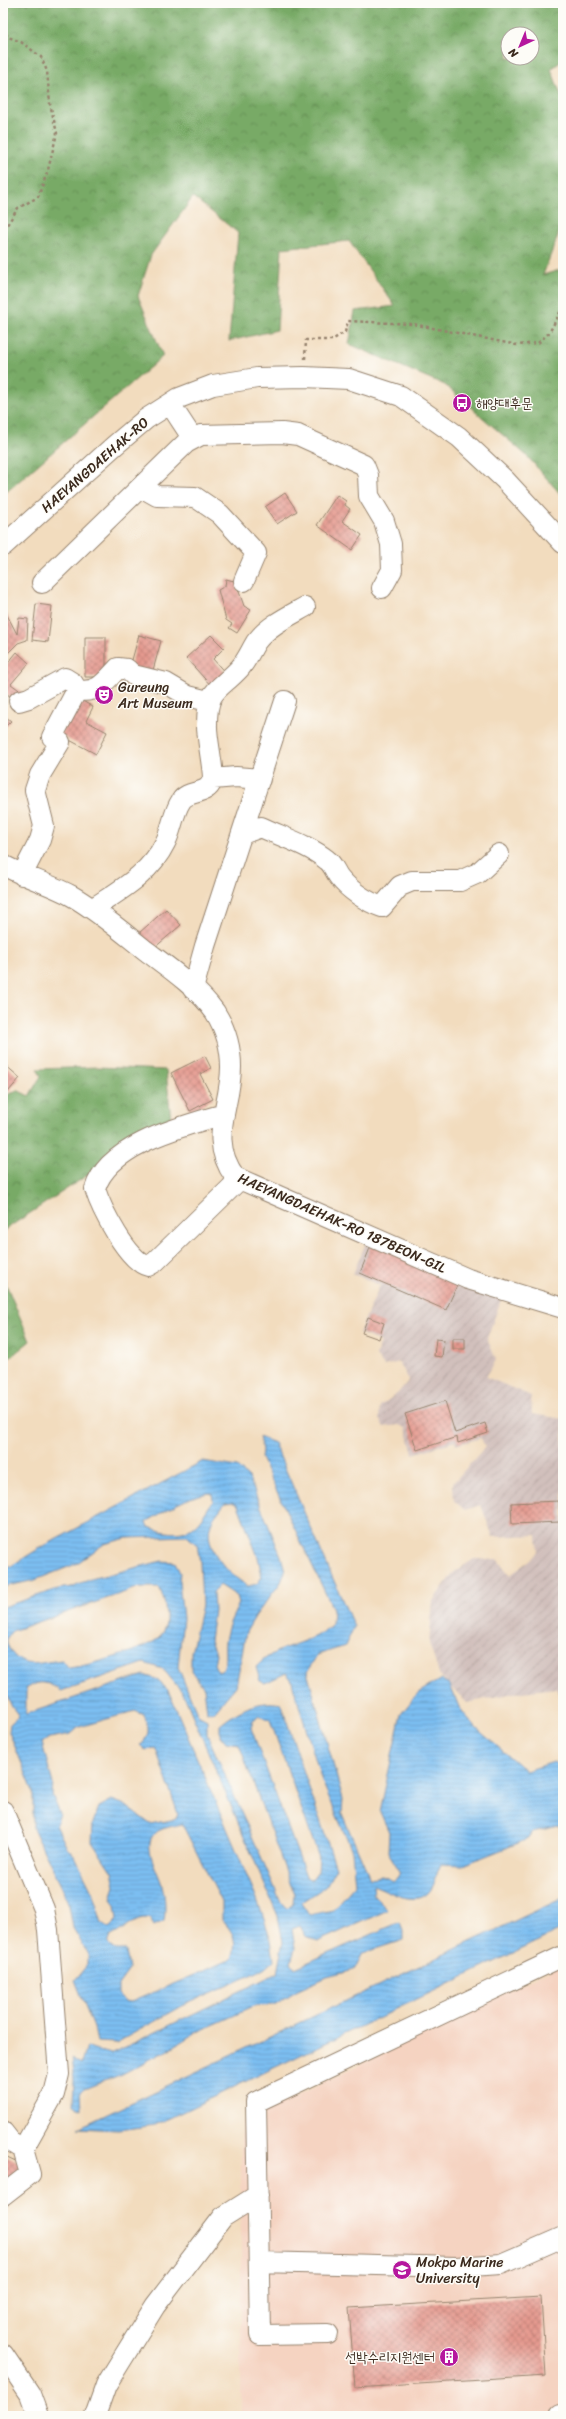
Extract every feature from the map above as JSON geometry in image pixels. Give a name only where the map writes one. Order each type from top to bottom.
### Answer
[{"type":"street","name":"HAEYANGDAEHAK-RO","points":[[3,546],[114,446],[146,419],[170,404],[213,385],[257,378],[304,377],[349,379],[401,396],[459,436],[506,480],[563,543]]},
{"type":"street","points":[[170,404],[193,439]]},
{"type":"street","points":[[42,583],[186,443],[201,435],[282,433],[298,435],[364,465],[368,475],[368,496],[384,521],[391,544],[392,570],[382,588]]},
{"type":"street","points":[[141,487],[157,496],[195,497],[220,514],[256,552],[244,581]]},
{"type":"street","points":[[92,909],[134,880],[154,861],[165,842],[181,801],[186,795],[200,792],[210,786],[213,779],[206,739],[208,701],[219,685],[240,667],[262,637],[275,624],[304,607]]},
{"type":"street","points":[[19,701],[29,698],[65,678],[77,690],[85,692],[98,689],[118,668],[127,669],[133,675],[166,683],[188,696],[208,701]]},
{"type":"street","points":[[22,876],[40,840],[44,826],[35,790],[40,775],[60,742],[52,737],[77,690]]},
{"type":"street","points":[[194,989],[205,946],[285,701]]},
{"type":"street","points":[[213,779],[236,777],[260,779]]},
{"type":"street","points":[[242,834],[261,827],[317,852],[329,861],[340,879],[352,891],[373,904],[382,907],[400,886],[412,882],[460,881],[478,873],[499,854]]},
{"type":"street","name":"HAEYANGDAEHAK-RO 187BEON-GIL","points":[[3,865],[22,876],[70,895],[92,909],[194,989],[215,1013],[225,1032],[229,1045],[230,1080],[220,1144],[222,1155],[235,1177],[468,1279],[563,1308]]},
{"type":"street","points":[[224,1114],[158,1134],[104,1169],[95,1189],[101,1207],[136,1260],[148,1266],[155,1262],[240,1179]]},
{"type":"street","points":[[3,1810],[44,1909],[48,1930],[58,2048],[59,2074],[54,2094],[22,2149]]},
{"type":"street","points":[[328,2334],[260,2335],[256,2102],[563,1956]]},
{"type":"street","points":[[3,2132],[10,2141],[22,2149],[30,2174],[3,2195]]},
{"type":"street","points":[[96,2416],[106,2385],[155,2306],[223,2217],[258,2194]]},
{"type":"street","points":[[259,2262],[456,2267],[501,2264],[563,2236]]},
{"type":"street","points":[[3,2354],[30,2394],[38,2416]]},
{"type":"path","points":[[3,28],[8,37],[21,42],[41,57],[47,71],[50,104],[57,133],[48,170],[38,198],[18,208],[5,228],[6,251],[3,254]]},
{"type":"path","points":[[304,377],[306,340],[332,340],[345,332],[348,321],[413,324],[517,345],[538,343],[549,333],[563,307]]},
{"type":"shaded area","points":[[367,1240],[502,1297],[487,1338],[496,1360],[486,1377],[531,1396],[532,1414],[563,1419],[563,1705],[556,1688],[514,1693],[467,1703],[439,1674],[429,1643],[433,1601],[453,1573],[474,1559],[497,1559],[510,1575],[530,1561],[538,1552],[537,1535],[493,1537],[481,1505],[465,1510],[454,1501],[453,1483],[485,1447],[481,1438],[456,1445],[455,1441],[413,1454],[406,1428],[399,1425],[384,1427],[379,1419],[380,1406],[398,1393],[409,1380],[399,1362],[384,1366],[376,1356],[381,1342],[359,1333],[380,1285],[353,1274]]},
{"type":"shaded area","name":"Mokpo Marine University","points":[[563,1964],[563,2416],[241,2416],[241,2123]]},
{"type":"green space","points":[[3,3],[563,3],[563,60],[551,69],[563,100],[563,222],[543,275],[563,269],[563,497],[527,456],[445,385],[349,344],[355,311],[395,306],[349,241],[282,248],[277,330],[229,341],[238,233],[193,197],[151,255],[138,296],[163,356],[3,495]]},
{"type":"green space","points":[[98,1067],[166,1070],[171,1120],[3,1231],[3,1093],[7,1095],[17,1090],[29,1096],[41,1076],[37,1069]]},
{"type":"green space","points":[[3,1277],[30,1341],[7,1360],[3,1350]]},
{"type":"water","points":[[259,1437],[274,1443],[354,1627],[345,1646],[317,1655],[307,1672],[343,1799],[342,1814],[370,1878],[382,1876],[394,1881],[401,1873],[388,1852],[389,1832],[380,1812],[401,1714],[418,1693],[441,1679],[450,1685],[459,1707],[476,1728],[526,1771],[554,1762],[563,1770],[563,1825],[532,1832],[526,1840],[463,1865],[441,1864],[434,1882],[428,1892],[416,1898],[408,1898],[393,1894],[373,1885],[374,1896],[388,1910],[319,1941],[307,1938],[300,1926],[292,1929],[295,1949],[291,1962],[295,1968],[400,1922],[403,1931],[403,1940],[363,1953],[354,1970],[327,1977],[296,1991],[274,2005],[255,2006],[195,2033],[168,2050],[122,2074],[84,2089],[80,2093],[81,2108],[73,2105],[74,2080],[71,2058],[81,2064],[86,2047],[111,2054],[277,1973],[283,1942],[278,1916],[183,1693],[163,1669],[144,1663],[61,1691],[52,1685],[44,1683],[31,1686],[26,1689],[26,1714],[144,1675],[156,1679],[168,1690],[257,1899],[271,1940],[274,1960],[264,1969],[186,2004],[116,2043],[97,2042],[94,2028],[75,1980],[88,1964],[88,1954],[73,1928],[68,1900],[33,1828],[33,1791],[9,1732],[10,1724],[19,1716],[12,1707],[3,1687],[3,1607],[58,1589],[71,1587],[91,1579],[162,1561],[175,1562],[180,1573],[179,1582],[183,1618],[178,1667],[198,1715],[207,1720],[207,1734],[281,1902],[287,1909],[293,1904],[294,1894],[239,1744],[226,1742],[220,1735],[220,1725],[233,1715],[248,1707],[264,1703],[281,1704],[336,1868],[326,1886],[301,1903],[309,1915],[333,1910],[355,1885],[352,1851],[322,1781],[291,1679],[286,1673],[265,1683],[260,1681],[256,1667],[275,1653],[305,1641],[324,1631],[332,1624],[333,1609],[261,1458],[262,1450]],"holes":[[[140,1587],[159,1587],[165,1605],[165,1626],[160,1637],[153,1642],[131,1652],[78,1667],[69,1668],[62,1660],[33,1664],[21,1661],[15,1657],[7,1644],[8,1635],[12,1631]],[[135,1711],[144,1715],[148,1731],[146,1738],[140,1745],[145,1750],[156,1749],[178,1814],[176,1819],[150,1824],[125,1805],[112,1800],[99,1807],[93,1823],[92,1842],[112,1872],[115,1886],[111,1898],[115,1906],[117,1920],[109,1928],[102,1923],[92,1891],[75,1857],[67,1848],[56,1825],[60,1814],[52,1795],[53,1784],[42,1743],[49,1738],[71,1734],[79,1727]],[[259,1716],[270,1720],[319,1858],[318,1872],[312,1880],[306,1876],[251,1728],[253,1720]],[[182,1824],[222,1902],[222,1920],[230,1929],[234,1938],[232,1959],[131,2002],[125,2001],[118,1994],[118,1985],[129,1970],[126,1950],[116,1950],[108,1944],[111,1936],[135,1921],[145,1918],[150,1919],[154,1926],[164,1921],[164,1894],[151,1856],[150,1842],[158,1831]]]},
{"type":"water","points":[[203,1461],[237,1467],[249,1478],[281,1556],[285,1571],[281,1582],[256,1615],[246,1632],[236,1686],[214,1712],[207,1712],[204,1688],[191,1670],[191,1653],[202,1605],[200,1562],[197,1545],[187,1536],[127,1538],[104,1544],[76,1564],[35,1580],[3,1587],[3,1571],[40,1548]],"holes":[[[212,1493],[213,1501],[199,1522],[188,1530],[177,1533],[164,1532],[147,1526],[146,1522],[178,1504],[195,1496]],[[232,1502],[238,1505],[258,1557],[262,1577],[257,1584],[248,1586],[233,1575],[218,1559],[213,1550],[209,1531],[213,1519],[225,1503]],[[220,1585],[237,1596],[239,1603],[230,1623],[225,1640],[225,1662],[223,1670],[218,1672],[214,1664],[216,1654],[210,1641],[214,1610],[213,1592]]]},
{"type":"water","points":[[563,1898],[563,1929],[155,2125],[118,2130],[78,2128]]},
{"type":"building","points":[[285,493],[297,511],[277,524],[265,507]]},
{"type":"building","points":[[337,495],[346,501],[345,505],[350,509],[342,521],[362,535],[352,550],[317,525]]},
{"type":"building","points":[[226,579],[238,582],[237,586],[244,606],[251,610],[237,633],[229,628],[232,624],[226,620],[218,590],[225,586]]},
{"type":"building","points":[[36,604],[52,606],[48,642],[32,640]]},
{"type":"building","points":[[6,613],[17,634],[19,618],[28,619],[27,640],[18,643],[6,655],[3,648],[3,614]]},
{"type":"building","points":[[139,635],[161,641],[152,674],[130,667]]},
{"type":"building","points":[[211,635],[224,648],[213,659],[227,675],[213,688],[186,658]]},
{"type":"building","points":[[85,637],[106,637],[106,674],[101,677],[85,677]]},
{"type":"building","points":[[17,652],[29,663],[11,684],[22,692],[15,701],[3,690],[3,669]]},
{"type":"building","points":[[79,699],[93,707],[86,721],[107,732],[96,754],[60,735]]},
{"type":"building","points":[[6,717],[11,721],[3,729],[3,720]]},
{"type":"building","points":[[166,909],[181,925],[153,949],[139,933]]},
{"type":"building","points":[[205,1056],[211,1068],[200,1074],[213,1099],[190,1111],[171,1073]]},
{"type":"building","points":[[3,1063],[20,1078],[8,1092],[3,1088]]},
{"type":"building","points":[[372,1243],[459,1281],[446,1310],[360,1273]]},
{"type":"building","points":[[368,1317],[384,1323],[379,1339],[362,1333]]},
{"type":"building","points":[[453,1338],[465,1338],[465,1349],[453,1349]]},
{"type":"building","points":[[436,1339],[444,1340],[442,1357],[434,1356]]},
{"type":"building","points":[[445,1401],[455,1433],[485,1423],[488,1433],[458,1443],[457,1437],[417,1450],[405,1414]]},
{"type":"building","points":[[559,1501],[560,1522],[512,1524],[511,1503]]},
{"type":"building","points":[[5,2156],[22,2164],[10,2188],[3,2184],[3,2160]]},
{"type":"building","name":"선박수리지원센터","points":[[541,2297],[546,2376],[355,2388],[349,2308]]},
{"type":"place","name":"해양대후문","points":[[462,403]]},
{"type":"place","name":"Gureung Art Museum","points":[[104,695]]},
{"type":"place","name":"Mokpo Marine University","points":[[402,2270]]},
{"type":"place","name":"선박수리지원센터","points":[[449,2357]]}]
